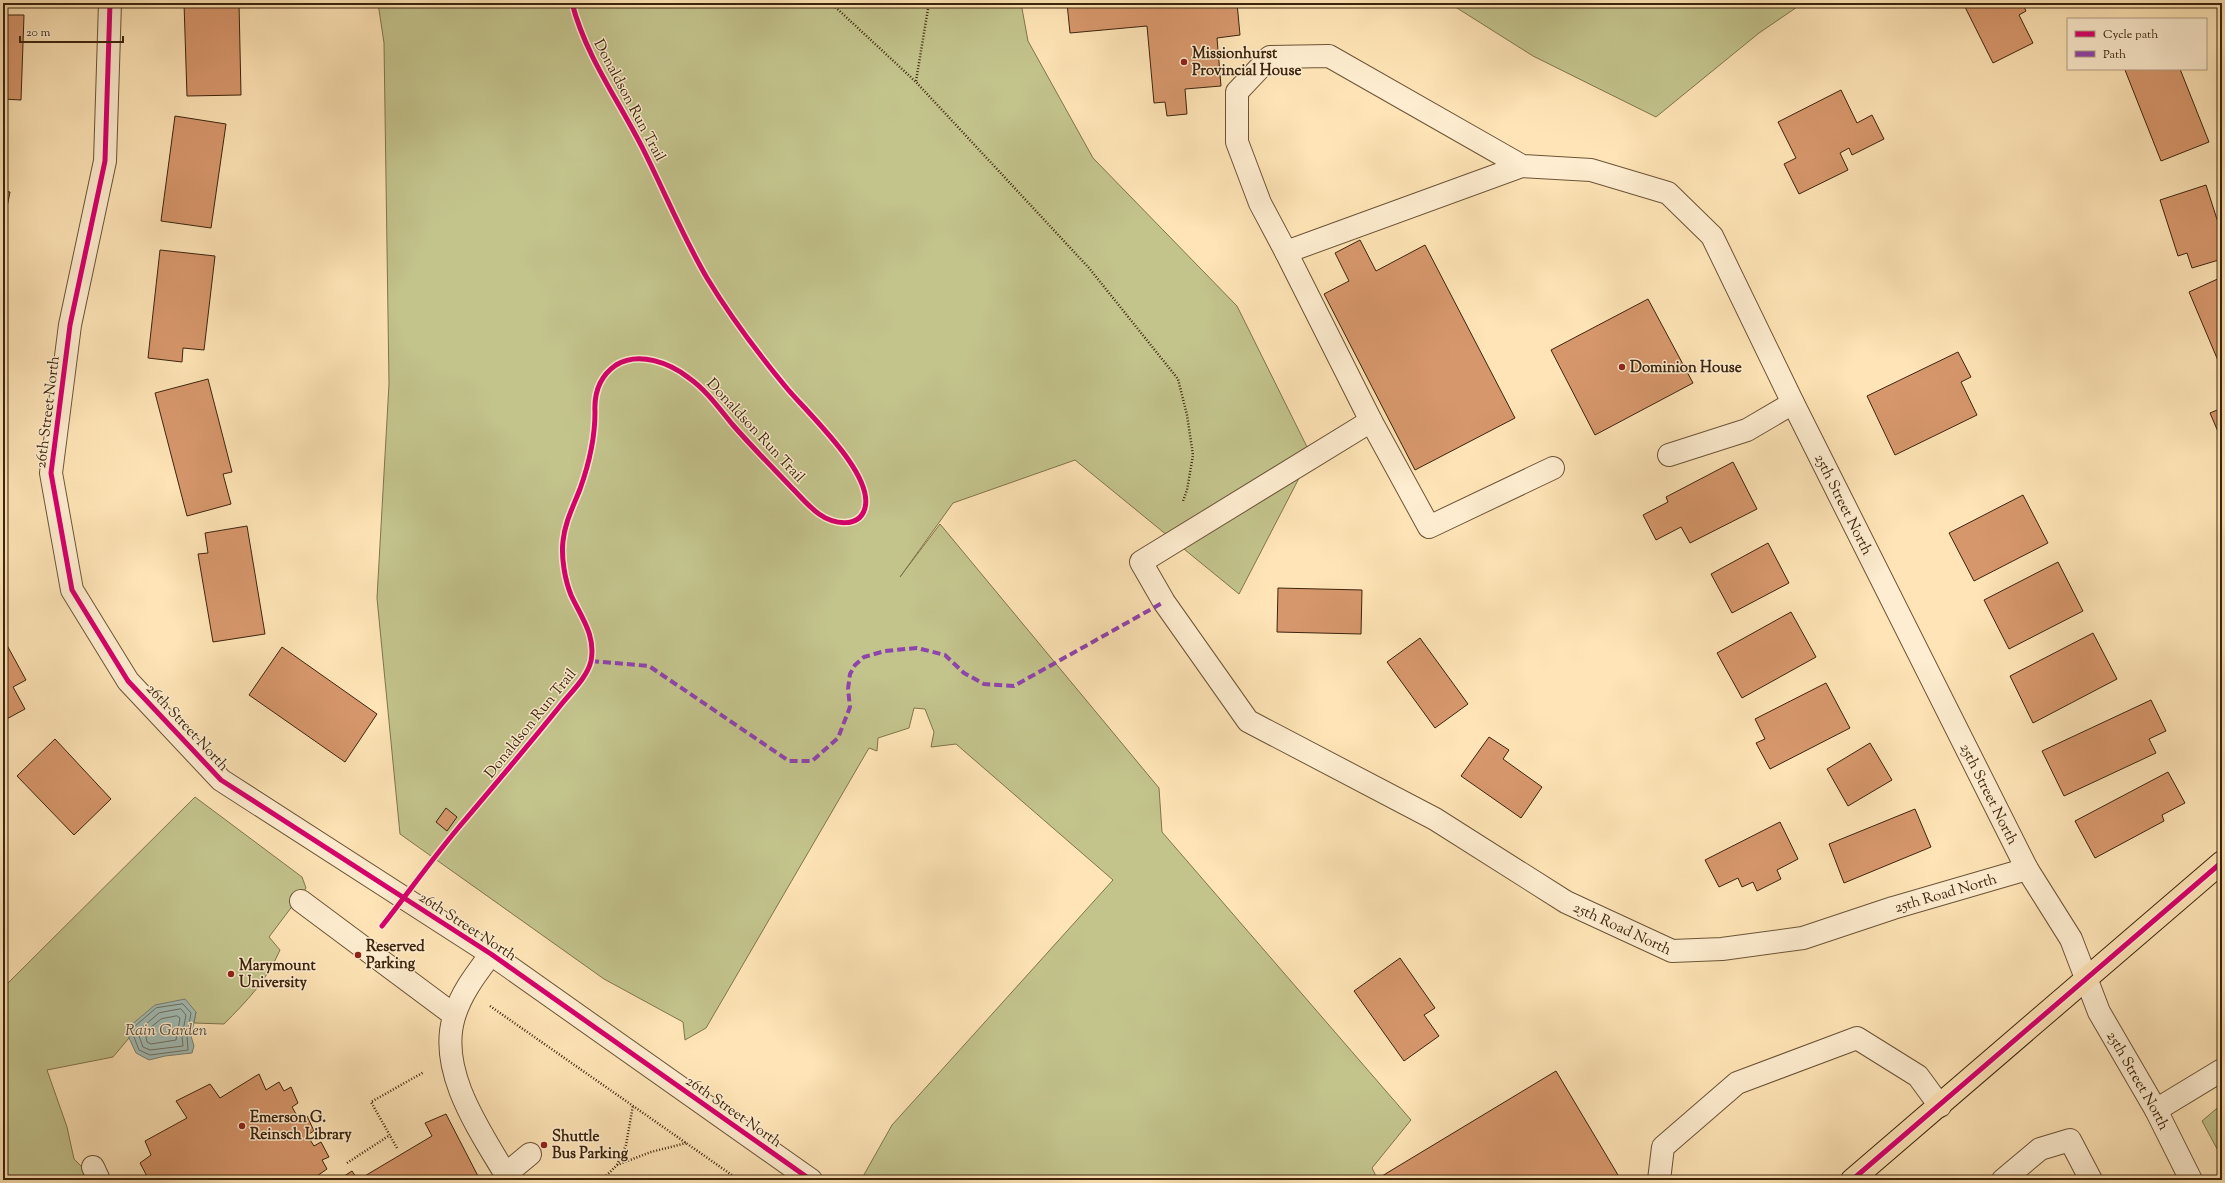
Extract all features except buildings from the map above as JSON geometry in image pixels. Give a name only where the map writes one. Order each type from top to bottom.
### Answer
[{"type":"main road","points":[[1852,1180],[1940,1106],[2222,862]]},
{"type":"street","name":"26th Street North","points":[[110,3],[106,161],[70,325],[51,473],[72,590],[128,681],[222,780],[491,954],[812,1180]]},
{"type":"street","points":[[1522,166],[1328,56],[1270,57],[1237,92],[1237,142],[1260,203],[1371,421],[1429,527],[1553,468]]},
{"type":"street","points":[[1286,252],[1522,166]]},
{"type":"street","name":"25th Street North","points":[[1522,166],[1591,170],[1668,193],[1712,236],[1793,403],[2027,869],[2071,939],[2099,1012],[2156,1110],[2192,1180]]},
{"type":"street","points":[[1669,455],[1747,430],[1793,403]]},
{"type":"street","points":[[1181,536],[1371,421]]},
{"type":"street","name":"25th Road North","points":[[1181,536],[1141,562],[1164,602],[1248,721],[1435,819],[1566,902],[1672,950],[1722,949],[1803,938],[1893,908],[2027,869]]},
{"type":"street","points":[[301,901],[454,1015]]},
{"type":"street","points":[[491,954],[466,988],[454,1015],[450,1029],[453,1061],[462,1097],[478,1130],[508,1177],[530,1154]]},
{"type":"street","points":[[1659,1180],[1663,1147],[1737,1083],[1857,1038],[1918,1076],[1940,1106]]},
{"type":"street","points":[[2156,1110],[2222,1070]]},
{"type":"street","points":[[2003,1180],[2040,1149],[2070,1140],[2091,1180]]},
{"type":"path","points":[[831,3],[916,82],[1089,268],[1178,379],[1187,414],[1193,455],[1187,490],[1178,515],[1181,536]]},
{"type":"path","points":[[916,82],[929,3]]},
{"type":"path","points":[[466,988],[739,1180]]},
{"type":"path","points":[[397,1148],[371,1102],[424,1072]]},
{"type":"path","points":[[618,1165],[626,1145],[633,1105]]},
{"type":"path","points":[[347,1163],[390,1135]]},
{"type":"path","points":[[602,1180],[618,1165],[651,1152],[686,1143]]},
{"type":"green space","points":[[378,3],[1021,3],[1028,41],[1093,158],[1237,306],[1311,455],[1239,594],[1075,460],[953,503],[900,577],[940,524],[1159,788],[1162,832],[1411,1120],[1372,1168],[1378,1180],[861,1180],[892,1125],[1113,880],[956,744],[931,747],[934,732],[925,709],[914,708],[909,728],[878,738],[877,751],[869,748],[706,1028],[685,1040],[683,1022],[604,979],[400,834],[377,598],[389,384],[384,43]]},
{"type":"green space","points":[[1449,3],[1803,3],[1759,33],[1656,117],[1533,56]]},
{"type":"green space","points":[[195,797],[302,877],[306,888],[269,937],[280,950],[275,961],[256,990],[224,1024],[194,1023],[196,1012],[130,1026],[129,1038],[113,1057],[47,1070],[67,1127],[74,1159],[84,1169],[89,1180],[3,1180],[3,988]]},
{"type":"green space","points":[[2222,1104],[2222,1158],[2202,1121]]},
{"type":"water","name":"Rain Garden","points":[[185,999],[196,1012],[191,1036],[194,1046],[192,1053],[165,1056],[149,1060],[136,1053],[129,1038],[130,1026],[155,1005]]},
{"type":"marked path","points":[[591,661],[649,666],[789,761],[812,761],[838,738],[850,707],[848,689],[850,674],[855,665],[864,657],[885,651],[917,648],[945,655],[964,673],[984,684],[1014,686],[1164,602]]},
{"type":"cycle path","points":[[110,3],[105,161],[70,325],[51,473],[72,590],[128,681],[221,780],[491,954],[811,1180]]},
{"type":"cycle path","name":"Donaldson Run Trail","points":[[382,926],[449,839],[578,685],[589,667],[592,652],[590,634],[569,589],[565,576],[563,548],[567,521],[589,461],[594,432],[597,392],[602,380],[610,369],[625,361],[634,359],[654,361],[673,368],[701,388],[754,448],[819,514],[831,520],[845,523],[852,522],[857,519],[862,515],[865,508],[865,494],[859,478],[849,461],[822,427],[764,360],[734,320],[707,278],[682,231],[644,151],[594,60],[578,23],[572,3]]},
{"type":"cycle path","points":[[1852,1180],[2222,862]]},
{"type":"place","name":"Missionhurst Provincial House","points":[[1184,62]]},
{"type":"place","name":"Dominion House","points":[[1622,367]]},
{"type":"place","name":"Reserved Parking","points":[[358,955]]},
{"type":"place","name":"Marymount University","points":[[231,974]]},
{"type":"place","name":"Emerson G. Reinsch Library","points":[[242,1126]]},
{"type":"place","name":"Shuttle Bus Parking","points":[[544,1145]]}]
